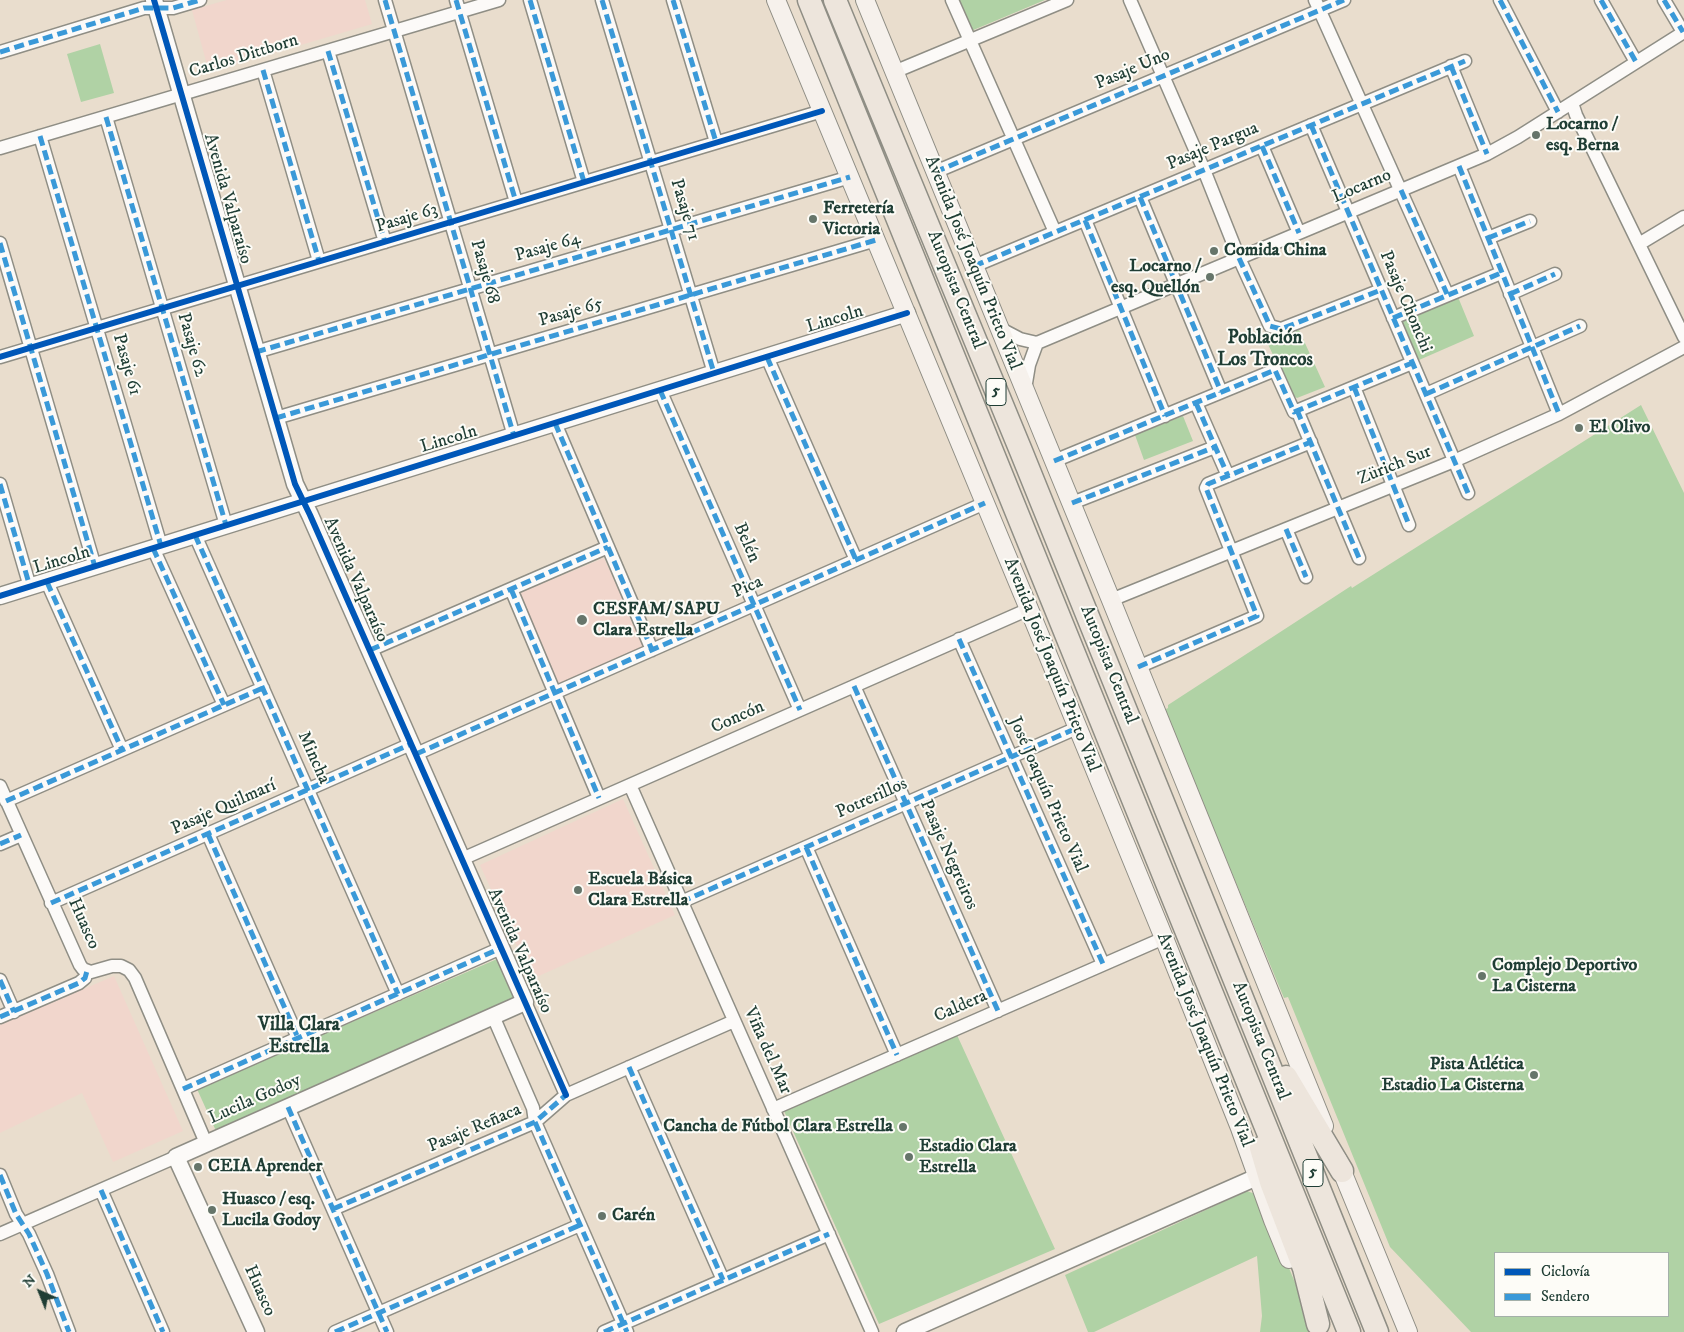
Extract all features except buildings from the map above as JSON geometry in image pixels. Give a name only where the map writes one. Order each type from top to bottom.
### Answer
[{"type":"highway","name":"Autopista Central","points":[[810,0],[1349,1332]]},
{"type":"highway","name":"Autopista Central","points":[[835,0],[1036,488],[1378,1332]]},
{"type":"highway","points":[[1249,1015],[1342,1171]]},
{"type":"highway","points":[[1245,1074],[1268,1173],[1304,1268],[1320,1328]]},
{"type":"main road","name":"Avenida José Joaquín Prieto Vial","points":[[776,0],[1164,938],[1240,1128],[1273,1220],[1320,1328]]},
{"type":"main road","name":"Avenida José Joaquín Prieto Vial","points":[[865,0],[1072,503],[1408,1332]]},
{"type":"street","points":[[0,52],[155,4],[173,8],[200,0]]},
{"type":"street","name":"Pasaje 68","points":[[385,0],[514,436]]},
{"type":"street","name":"Carlos Dittborn","points":[[0,148],[394,31],[458,6],[499,0]]},
{"type":"street","points":[[530,0],[584,182]]},
{"type":"street","name":"Pasaje 71","points":[[602,0],[714,373]]},
{"type":"street","points":[[673,0],[716,142]]},
{"type":"street","points":[[952,0],[1055,232]]},
{"type":"street","points":[[894,72],[1067,0]]},
{"type":"street","points":[[1130,0],[1204,170],[1239,258],[1270,326],[1281,329],[1381,290]]},
{"type":"street","name":"Pasaje Uno","points":[[935,172],[1163,76],[1318,5],[1344,0]]},
{"type":"street","points":[[1500,0],[1558,112]]},
{"type":"street","points":[[1601,0],[1636,62]]},
{"type":"street","name":"Locarno","points":[[1037,343],[1487,154],[1518,137],[1684,32],[1664,0]]},
{"type":"street","name":"Avenida Valparaíso","points":[[155,4],[295,484],[566,1095]]},
{"type":"street","points":[[1318,5],[1447,294]]},
{"type":"street","points":[[458,6],[516,202]]},
{"type":"street","points":[[328,51],[385,242]]},
{"type":"street","name":"Pasaje Pargua","points":[[974,266],[1465,61]]},
{"type":"street","points":[[1451,66],[1487,154]]},
{"type":"street","points":[[263,70],[319,261]]},
{"type":"street","points":[[1572,103],[1576,115],[1684,337]]},
{"type":"street","name":"Pasaje 63","points":[[0,357],[822,111]]},
{"type":"street","name":"Pasaje 62","points":[[106,117],[226,525]]},
{"type":"street","name":"Pasaje Chonchi","points":[[1311,125],[1468,493]]},
{"type":"street","name":"Pasaje 61","points":[[40,136],[97,328],[157,547],[224,705]]},
{"type":"street","points":[[1262,146],[1299,233]]},
{"type":"street","points":[[1459,166],[1559,414]]},
{"type":"street","name":"Pasaje 64","points":[[256,352],[850,177]]},
{"type":"street","points":[[1140,197],[1221,392]]},
{"type":"street","points":[[1639,244],[1684,217]]},
{"type":"street","points":[[1084,220],[1166,416]]},
{"type":"street","points":[[1488,238],[1530,221]]},
{"type":"street","name":"Pasaje 65","points":[[276,418],[876,240]]},
{"type":"street","points":[[0,243],[95,567]]},
{"type":"street","points":[[1393,318],[1447,294],[1502,273]]},
{"type":"street","points":[[1510,294],[1555,274]]},
{"type":"street","name":"Lincoln","points":[[0,596],[907,313]]},
{"type":"street","points":[[1426,394],[1580,326]]},
{"type":"street","points":[[999,328],[1020,339],[1037,343],[1029,365],[1025,392]]},
{"type":"street","name":"Zürich Sur","points":[[1111,600],[1454,461],[1559,414],[1684,347]]},
{"type":"street","points":[[767,357],[856,560]]},
{"type":"street","points":[[1295,411],[1412,363]]},
{"type":"street","points":[[1054,461],[1275,370],[1310,442],[1359,558]]},
{"type":"street","points":[[1354,387],[1409,525]]},
{"type":"street","name":"Belén","points":[[660,390],[800,710]]},
{"type":"street","points":[[1196,403],[1228,476]]},
{"type":"street","points":[[555,423],[652,650]]},
{"type":"street","points":[[1138,667],[1257,616],[1206,488],[1208,484],[1310,442]]},
{"type":"street","points":[[1072,503],[1215,447]]},
{"type":"street","points":[[0,484],[30,587]]},
{"type":"street","name":"Pica","points":[[414,749],[555,692],[985,503]]},
{"type":"street","points":[[1286,529],[1306,577]]},
{"type":"street","name":"Mincha","points":[[195,535],[398,994]]},
{"type":"street","points":[[370,650],[608,547]]},
{"type":"street","points":[[47,582],[122,750]]},
{"type":"street","points":[[511,589],[599,798]]},
{"type":"street","name":"Concón","points":[[462,859],[1029,609]]},
{"type":"street","name":"José Joaquín Prieto Vial","points":[[959,640],[1103,964]]},
{"type":"street","name":"Pasaje Negreiros","points":[[854,686],[998,1011]]},
{"type":"street","points":[[6,801],[263,688]]},
{"type":"street","name":"Potrerillos","points":[[681,902],[1077,728]]},
{"type":"street","name":"Pasaje Quilmarí","points":[[51,903],[308,790],[414,749]]},
{"type":"street","name":"Viña del Mar","points":[[630,785],[872,1332]]},
{"type":"street","name":"Huasco","points":[[0,786],[77,961],[87,971],[116,966],[129,970],[135,978],[206,1143]]},
{"type":"street","points":[[208,834],[298,1038]]},
{"type":"street","points":[[0,844],[21,835]]},
{"type":"street","points":[[806,847],[897,1055]]},
{"type":"street","name":"Caldera","points":[[773,1109],[1164,938]]},
{"type":"street","points":[[183,1089],[502,948]]},
{"type":"street","points":[[0,1017],[80,983],[85,978],[87,971]]},
{"type":"street","points":[[0,980],[14,1012]]},
{"type":"street","name":"Lucila Godoy","points":[[0,1234],[525,1002]]},
{"type":"street","points":[[493,1016],[532,1108],[536,1122],[625,1328]]},
{"type":"street","name":"Pasaje Reñaca","points":[[333,1209],[536,1122],[566,1095],[734,1021]]},
{"type":"street","points":[[629,1067],[723,1280]]},
{"type":"street","points":[[288,1107],[387,1332]]},
{"type":"street","name":"Huasco","points":[[176,1157],[256,1332]]},
{"type":"street","points":[[0,1175],[16,1214],[29,1234],[47,1274],[69,1332]]},
{"type":"street","points":[[905,1332],[1257,1177]]},
{"type":"street","points":[[101,1190],[163,1332]]},
{"type":"street","points":[[335,1332],[580,1224]]},
{"type":"street","points":[[604,1332],[625,1328],[723,1280],[828,1234]]},
{"type":"shaded area","points":[[227,0],[365,0],[372,24],[209,72],[192,10]]},
{"type":"shaded area","name":"CESFAM/ SAPU Clara Estrella","points":[[604,558],[644,647],[559,685],[520,593]]},
{"type":"shaded area","name":"Escuela Básica Clara Estrella","points":[[623,799],[675,915],[532,979],[480,865]]},
{"type":"shaded area","points":[[114,976],[183,1131],[113,1162],[82,1093],[0,1133],[0,1025]]},
{"type":"green space","points":[[958,0],[1045,0],[971,31]]},
{"type":"green space","points":[[100,44],[114,93],[81,102],[67,54]]},
{"type":"green space","points":[[1458,297],[1474,336],[1419,360],[1402,321]]},
{"type":"green space","points":[[1299,330],[1325,387],[1297,398],[1292,395],[1266,340]]},
{"type":"green space","name":"Complejo Deportivo La Cisterna","points":[[1641,405],[1684,493],[1684,1332],[1471,1332],[1390,1247],[1288,997],[1284,998],[1164,710],[1168,708],[1168,705],[1351,586],[1352,588]]},
{"type":"green space","points":[[1183,416],[1193,441],[1144,460],[1135,435]]},
{"type":"green space","points":[[497,959],[515,1001],[216,1131],[197,1089]]},
{"type":"green space","name":"Estadio Clara Estrella","points":[[957,1035],[1055,1249],[879,1324],[784,1111]]},
{"type":"green space","points":[[1247,1191],[1258,1195],[1316,1332],[1260,1332],[1262,1316],[1257,1256],[1094,1332],[1088,1332],[1065,1275]]},
{"type":"marked path","points":[[0,52],[144,8],[173,8],[200,0]]},
{"type":"marked path","points":[[385,0],[514,436]]},
{"type":"marked path","points":[[456,0],[516,202]]},
{"type":"marked path","points":[[530,0],[584,182]]},
{"type":"marked path","points":[[602,0],[714,373]]},
{"type":"marked path","points":[[673,0],[716,142]]},
{"type":"marked path","points":[[935,172],[1344,0]]},
{"type":"marked path","points":[[1500,0],[1558,112]]},
{"type":"marked path","points":[[1601,0],[1636,62]]},
{"type":"marked path","points":[[1664,0],[1683,32]]},
{"type":"marked path","points":[[328,51],[385,242]]},
{"type":"marked path","points":[[974,266],[1465,61]]},
{"type":"marked path","points":[[1451,66],[1487,154]]},
{"type":"marked path","points":[[263,70],[319,261]]},
{"type":"marked path","points":[[106,117],[226,525]]},
{"type":"marked path","points":[[1311,125],[1468,493]]},
{"type":"marked path","points":[[40,136],[161,546]]},
{"type":"marked path","points":[[1262,146],[1299,233]]},
{"type":"marked path","points":[[1459,166],[1559,414]]},
{"type":"marked path","points":[[256,352],[850,177]]},
{"type":"marked path","points":[[1401,190],[1447,294]]},
{"type":"marked path","points":[[1140,197],[1221,392]]},
{"type":"marked path","points":[[1085,220],[1165,416]]},
{"type":"marked path","points":[[1488,238],[1530,221]]},
{"type":"marked path","points":[[276,418],[876,240]]},
{"type":"marked path","points":[[0,243],[95,567]]},
{"type":"marked path","points":[[1239,258],[1270,326],[1281,329],[1381,290]]},
{"type":"marked path","points":[[1393,318],[1501,273]]},
{"type":"marked path","points":[[1510,294],[1555,274]]},
{"type":"marked path","points":[[1426,394],[1580,326]]},
{"type":"marked path","points":[[767,357],[856,560]]},
{"type":"marked path","points":[[1054,461],[1275,370],[1294,412],[1412,363]]},
{"type":"marked path","points":[[1354,387],[1409,525]]},
{"type":"marked path","points":[[660,390],[800,710]]},
{"type":"marked path","points":[[1196,403],[1228,476]]},
{"type":"marked path","points":[[1297,410],[1359,558]]},
{"type":"marked path","points":[[555,423],[652,650]]},
{"type":"marked path","points":[[1138,667],[1257,616],[1206,488],[1208,484],[1311,442]]},
{"type":"marked path","points":[[1072,503],[1215,447]]},
{"type":"marked path","points":[[0,484],[30,587]]},
{"type":"marked path","points":[[416,754],[985,503]]},
{"type":"marked path","points":[[1286,529],[1306,577]]},
{"type":"marked path","points":[[195,535],[398,994]]},
{"type":"marked path","points":[[370,650],[608,547]]},
{"type":"marked path","points":[[153,548],[224,705]]},
{"type":"marked path","points":[[47,582],[122,750]]},
{"type":"marked path","points":[[511,589],[599,798]]},
{"type":"marked path","points":[[959,639],[1103,964]]},
{"type":"marked path","points":[[854,686],[998,1011]]},
{"type":"marked path","points":[[6,801],[263,688]]},
{"type":"marked path","points":[[681,902],[1077,728]]},
{"type":"marked path","points":[[51,903],[411,744]]},
{"type":"marked path","points":[[208,834],[298,1038]]},
{"type":"marked path","points":[[0,844],[21,835]]},
{"type":"marked path","points":[[806,847],[897,1055]]},
{"type":"marked path","points":[[183,1089],[501,948]]},
{"type":"marked path","points":[[0,1017],[79,983],[85,978],[87,971]]},
{"type":"marked path","points":[[0,980],[14,1012]]},
{"type":"marked path","points":[[629,1067],[723,1280]]},
{"type":"marked path","points":[[333,1209],[535,1122],[566,1095]]},
{"type":"marked path","points":[[288,1107],[387,1332]]},
{"type":"marked path","points":[[535,1122],[627,1332]]},
{"type":"marked path","points":[[0,1175],[16,1214],[29,1234],[47,1274],[69,1332]]},
{"type":"marked path","points":[[101,1190],[163,1332]]},
{"type":"marked path","points":[[335,1332],[580,1225]]},
{"type":"marked path","points":[[604,1332],[829,1234]]},
{"type":"cycle path","points":[[154,0],[295,484],[566,1095]]},
{"type":"cycle path","points":[[0,357],[822,111]]},
{"type":"cycle path","points":[[0,596],[907,313]]},
{"type":"place","name":"Locarno / esq. Berna","points":[[1536,135]]},
{"type":"place","name":"Ferretería Victoria","points":[[813,219]]},
{"type":"place","name":"Comida China","points":[[1214,251]]},
{"type":"place","name":"Locarno / esq. Quellón","points":[[1210,277]]},
{"type":"place","name":"El Olivo","points":[[1579,428]]},
{"type":"place","name":"CESFAM/ SAPU Clara Estrella","points":[[582,620]]},
{"type":"place","name":"Escuela Básica Clara Estrella","points":[[578,890]]},
{"type":"place","name":"Complejo Deportivo La Cisterna","points":[[1482,976]]},
{"type":"place","name":"Pista Atlética Estadio La Cisterna","points":[[1534,1075]]},
{"type":"place","name":"Cancha de Fútbol Clara Estrella","points":[[903,1127]]},
{"type":"place","name":"Estadio Clara Estrella","points":[[909,1157]]},
{"type":"place","name":"CEIA Aprender","points":[[198,1167]]},
{"type":"place","name":"Huasco / esq. Lucila Godoy","points":[[212,1210]]},
{"type":"place","name":"Carén","points":[[602,1216]]},
{"type":"district","name":"Población Los Troncos","points":[[1265,350]]},
{"type":"district","name":"Villa Clara Estrella","points":[[299,1037]]}]
